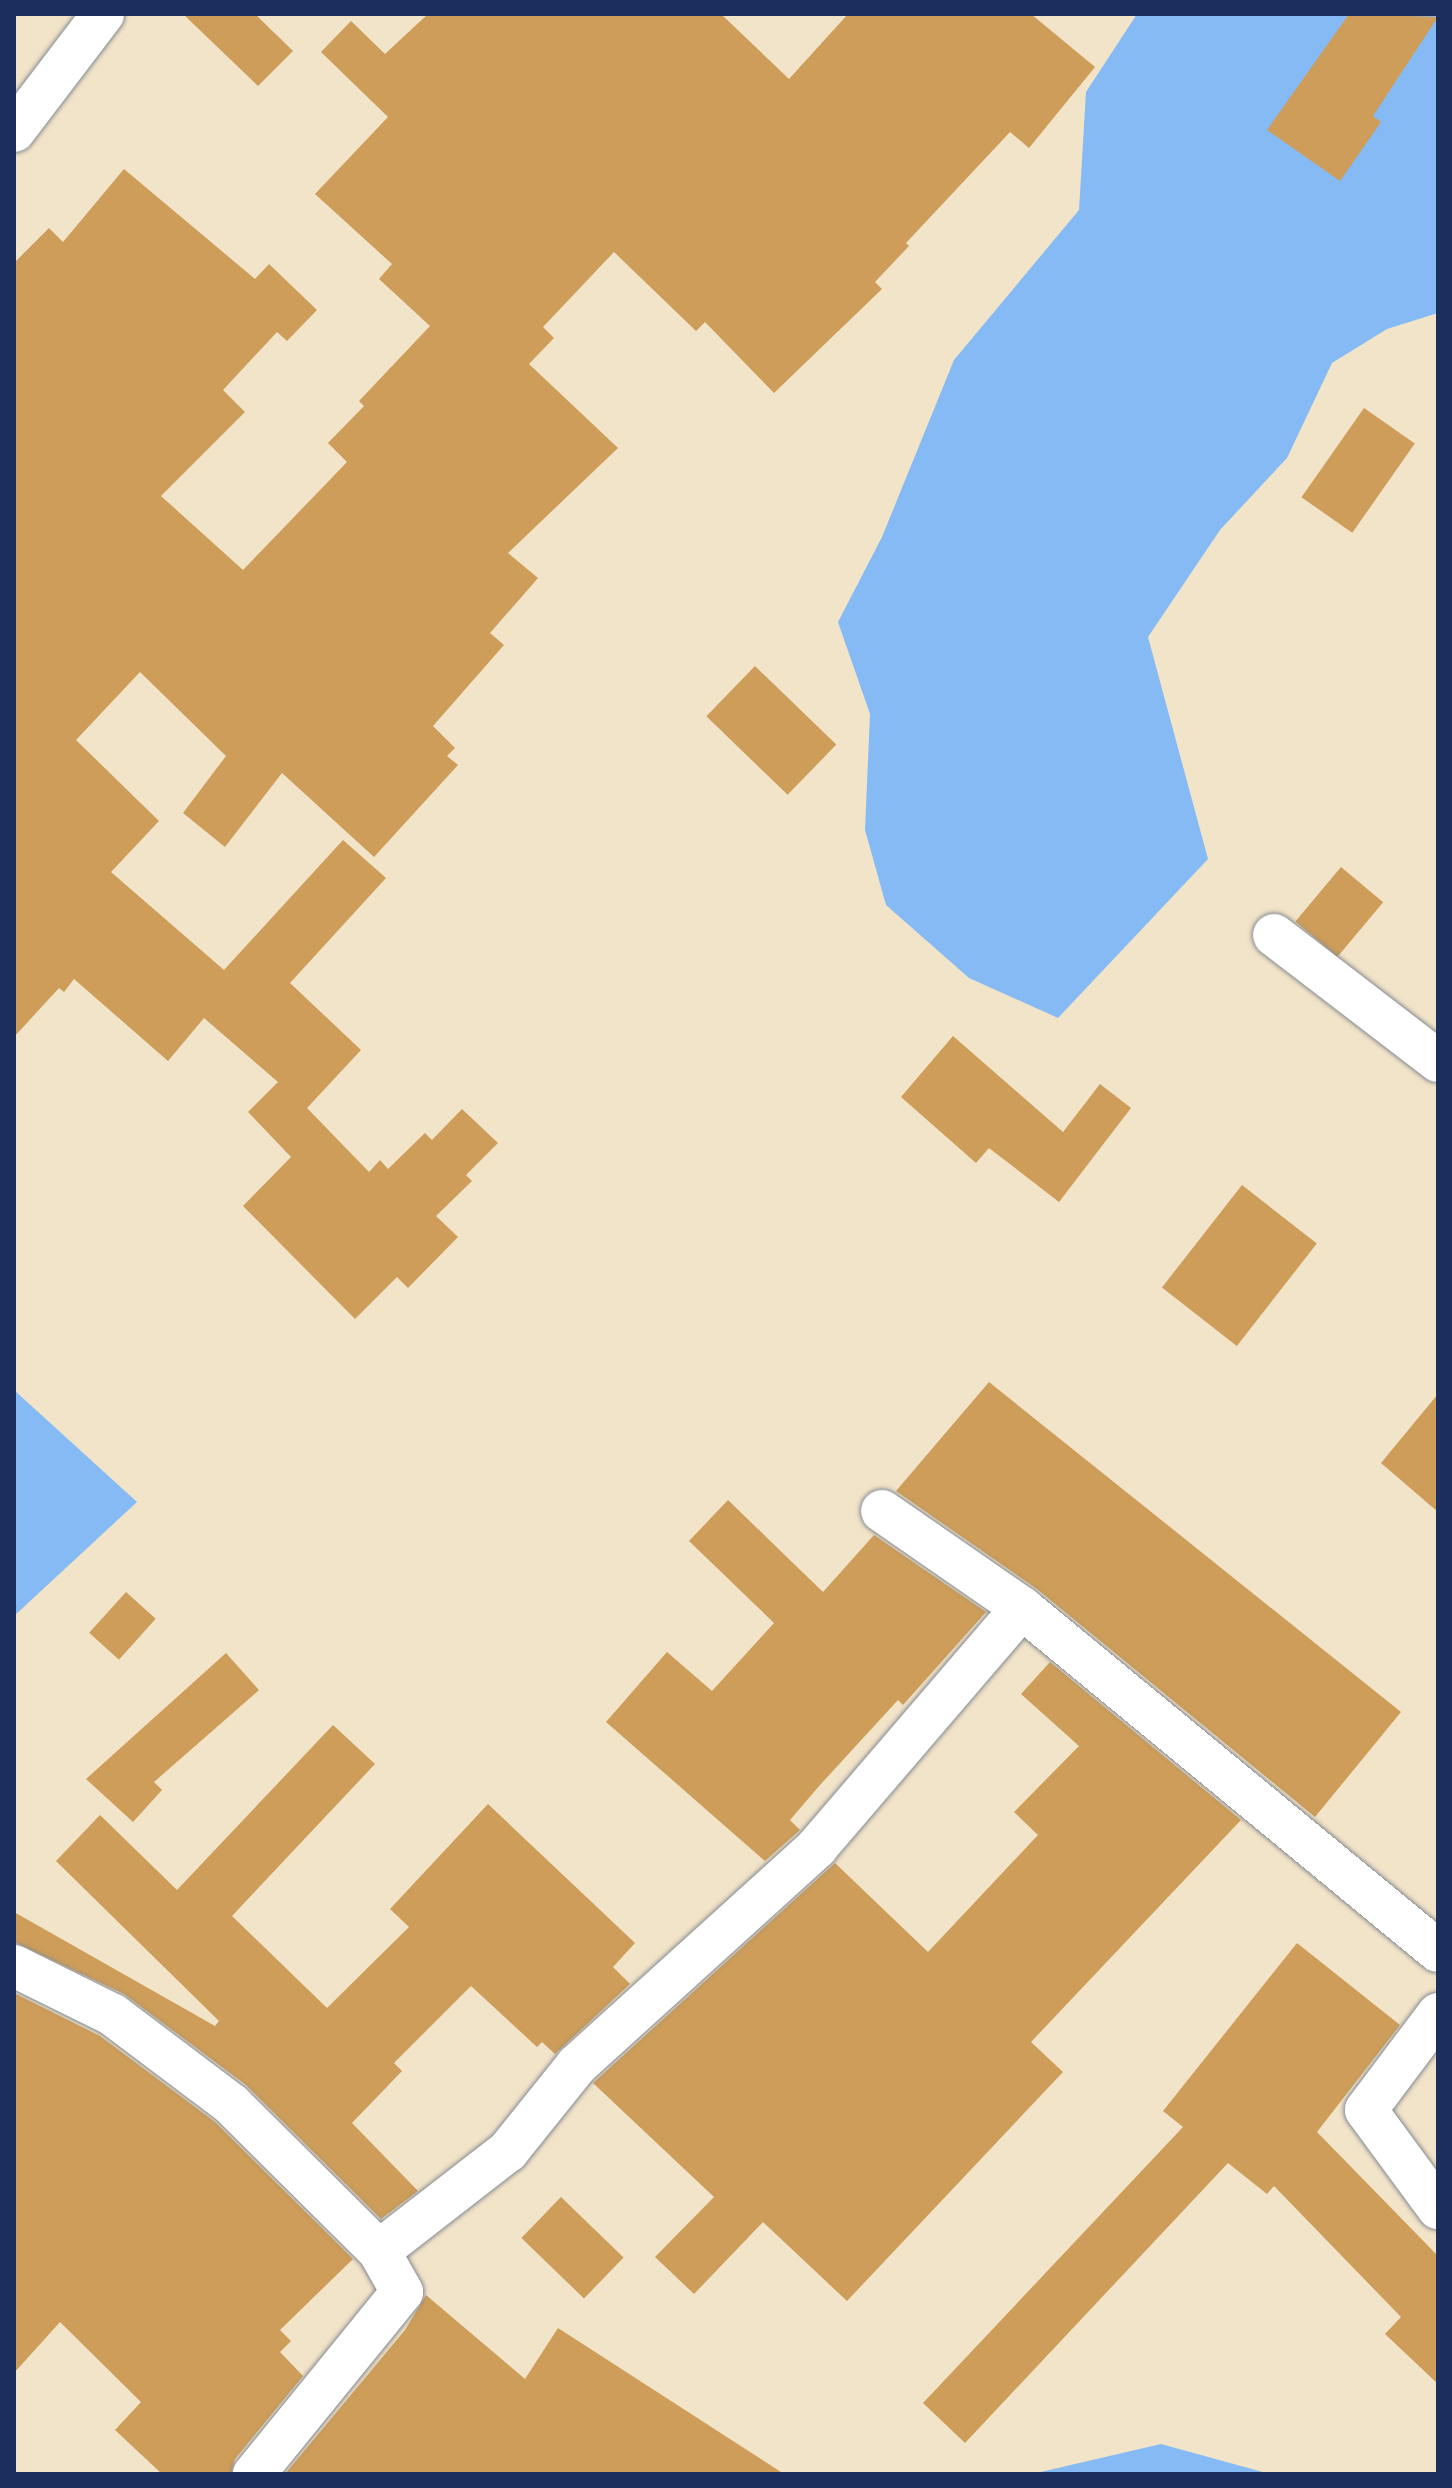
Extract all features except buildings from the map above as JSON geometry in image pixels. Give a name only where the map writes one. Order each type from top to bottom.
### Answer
[{"type":"street","points":[[14,131],[103,14]]},
{"type":"street","points":[[1274,935],[1438,1061]]},
{"type":"street","points":[[882,1511],[1022,1608],[1438,1951]]},
{"type":"street","points":[[379,2251],[508,2151],[577,2065],[817,1847],[1022,1608]]},
{"type":"street","points":[[14,1966],[113,2015],[231,2104],[379,2251],[402,2292],[254,2474]]},
{"type":"street","points":[[1438,2014],[1366,2110],[1438,2208]]},
{"type":"water","points":[[1137,14],[1438,14],[1438,313],[1387,329],[1332,363],[1287,458],[1220,530],[1148,637],[1208,859],[1058,1018],[969,978],[886,905],[865,830],[870,714],[838,622],[882,537],[954,360],[1079,210],[1086,92]]},
{"type":"water","points":[[14,1390],[137,1502],[14,1616]]},
{"type":"water","points":[[1161,2444],[1270,2474],[1032,2474]]}]
